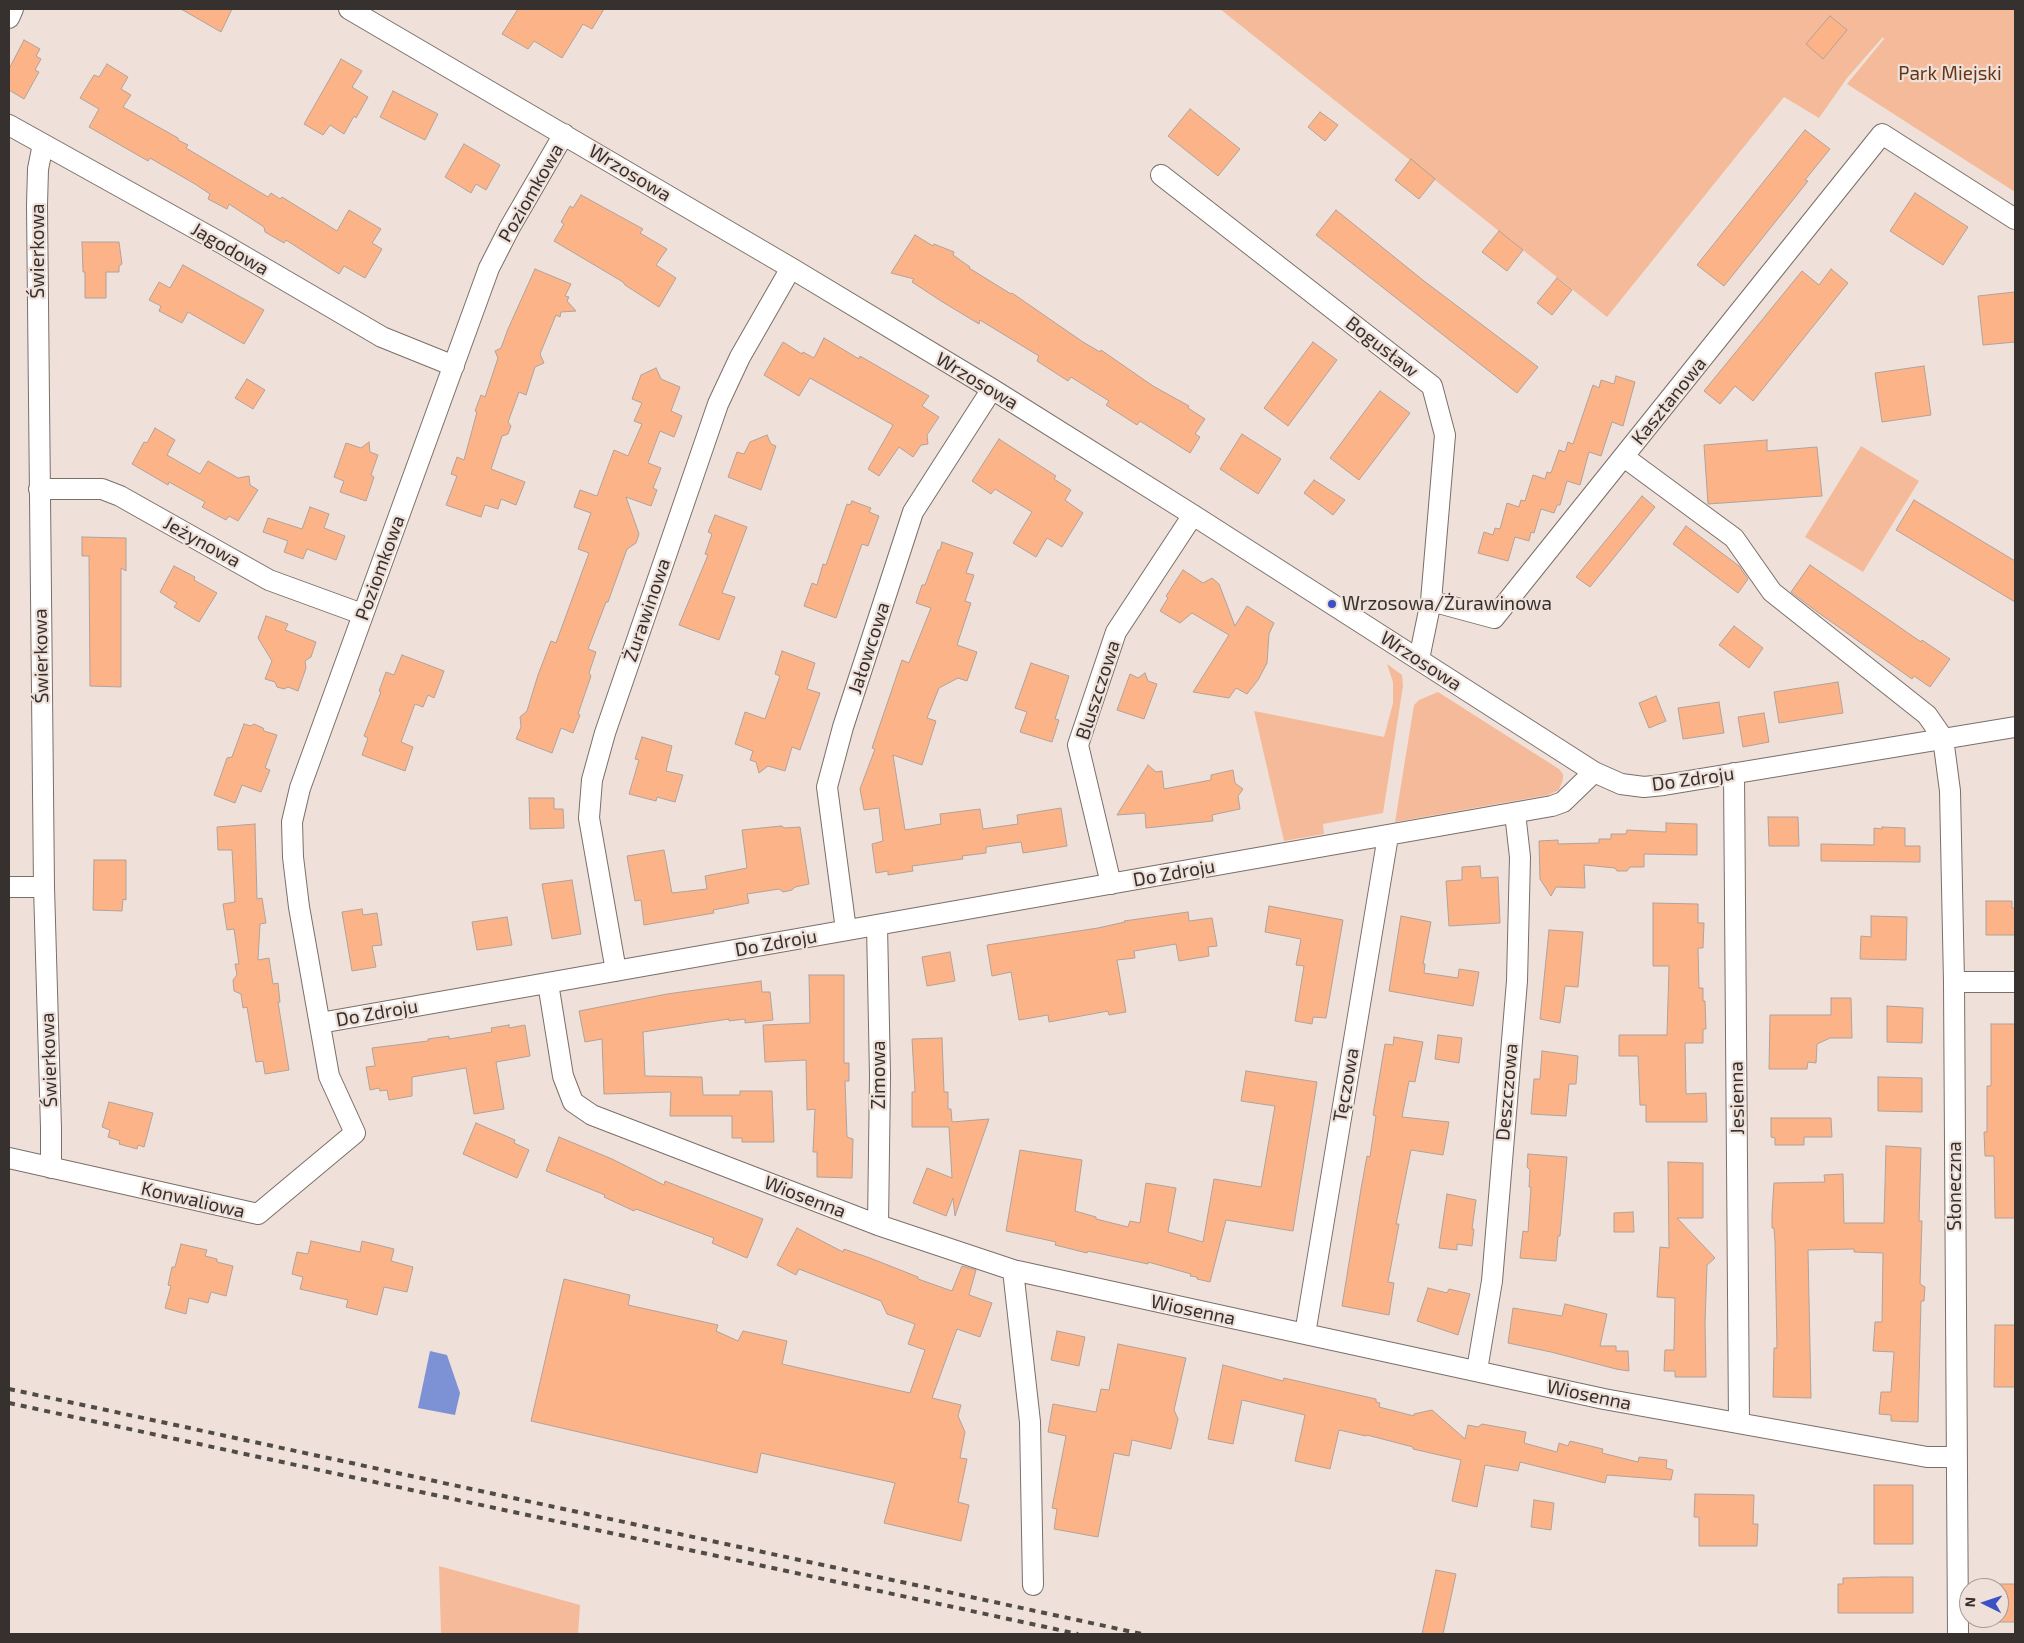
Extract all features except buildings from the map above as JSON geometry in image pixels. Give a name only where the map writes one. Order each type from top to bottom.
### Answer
[{"type":"street","points":[[9,18],[14,9]]},
{"type":"street","name":"Wrzosowa","points":[[349,9],[791,268],[992,389],[1193,515],[1594,772]]},
{"type":"street","name":"Jagodowa","points":[[9,125],[223,244],[382,338],[454,366]]},
{"type":"street","name":"Poziomkowa","points":[[320,1023],[299,907],[293,857],[292,822],[300,788],[489,268],[510,227],[564,134]]},
{"type":"street","name":"Kasztanowa","points":[[1943,738],[1927,715],[1772,592],[1734,538],[1624,457],[1882,134],[2015,219]]},
{"type":"street","name":"Świerkowa","points":[[43,144],[38,169],[37,205],[39,489],[44,887],[51,1168]]},
{"type":"street","name":"Bogusław","points":[[1161,175],[1432,386],[1445,435],[1431,600],[1419,659]]},
{"type":"street","name":"Żurawinowa","points":[[616,971],[589,818],[592,780],[604,734],[718,404],[740,357],[791,268]]},
{"type":"street","name":"Jałowcowa","points":[[846,930],[827,787],[843,727],[914,512],[992,389]]},
{"type":"street","points":[[1431,600],[1494,618],[1624,457]]},
{"type":"street","name":"Jeżynowa","points":[[39,489],[102,489],[120,496],[269,580],[362,614]]},
{"type":"street","name":"Bluszczowa","points":[[1111,884],[1078,745],[1116,632],[1193,515]]},
{"type":"street","name":"Do Zdroju","points":[[320,1023],[1552,806],[1563,802],[1594,772],[1621,784],[1644,787],[2015,727]]},
{"type":"street","name":"Słoneczna","points":[[1943,738],[1950,791],[1954,982],[1958,1634]]},
{"type":"street","name":"Jesienna","points":[[1734,773],[1739,1423]]},
{"type":"street","name":"Deszczowa","points":[[1477,1370],[1492,1281],[1517,982],[1520,857],[1515,813]]},
{"type":"street","name":"Tęczowa","points":[[1304,1334],[1388,836]]},
{"type":"street","points":[[9,887],[44,887]]},
{"type":"street","name":"Zimowa","points":[[877,925],[880,1076],[878,1225]]},
{"type":"street","points":[[1954,982],[2015,982]]},
{"type":"street","name":"Wiosenna","points":[[548,983],[563,1076],[573,1102],[592,1116],[878,1225],[1013,1270],[1604,1399],[1927,1457],[1957,1457]]},
{"type":"street","name":"Konwaliowa","points":[[9,1158],[258,1214],[355,1133],[329,1076],[320,1023]]},
{"type":"street","points":[[1013,1270],[1030,1422],[1033,1585]]},
{"type":"green space","name":"Park Miejski","points":[[1220,9],[2015,9],[2015,192],[1847,84],[1884,39],[1883,37],[1847,78],[1819,118],[1784,97],[1607,317]]},
{"type":"green space","points":[[1861,446],[1919,481],[1863,572],[1805,537]]},
{"type":"green space","points":[[1387,664],[1402,675],[1403,686],[1383,813],[1323,824],[1324,834],[1284,841],[1254,711],[1384,737],[1393,703],[1393,682]]},
{"type":"green space","points":[[1438,692],[1559,769],[1563,774],[1563,779],[1559,790],[1548,795],[1395,822],[1414,705],[1419,700]]},
{"type":"green space","points":[[439,1566],[580,1605],[578,1634],[441,1634]]},
{"type":"water","points":[[430,1351],[447,1355],[460,1393],[455,1415],[418,1408]]},
{"type":"railway","points":[[9,1389],[1142,1634]]},
{"type":"railway","points":[[9,1403],[1078,1634]]},
{"type":"place","name":"Wrzosowa/Żurawinowa","points":[[1332,604]]}]
